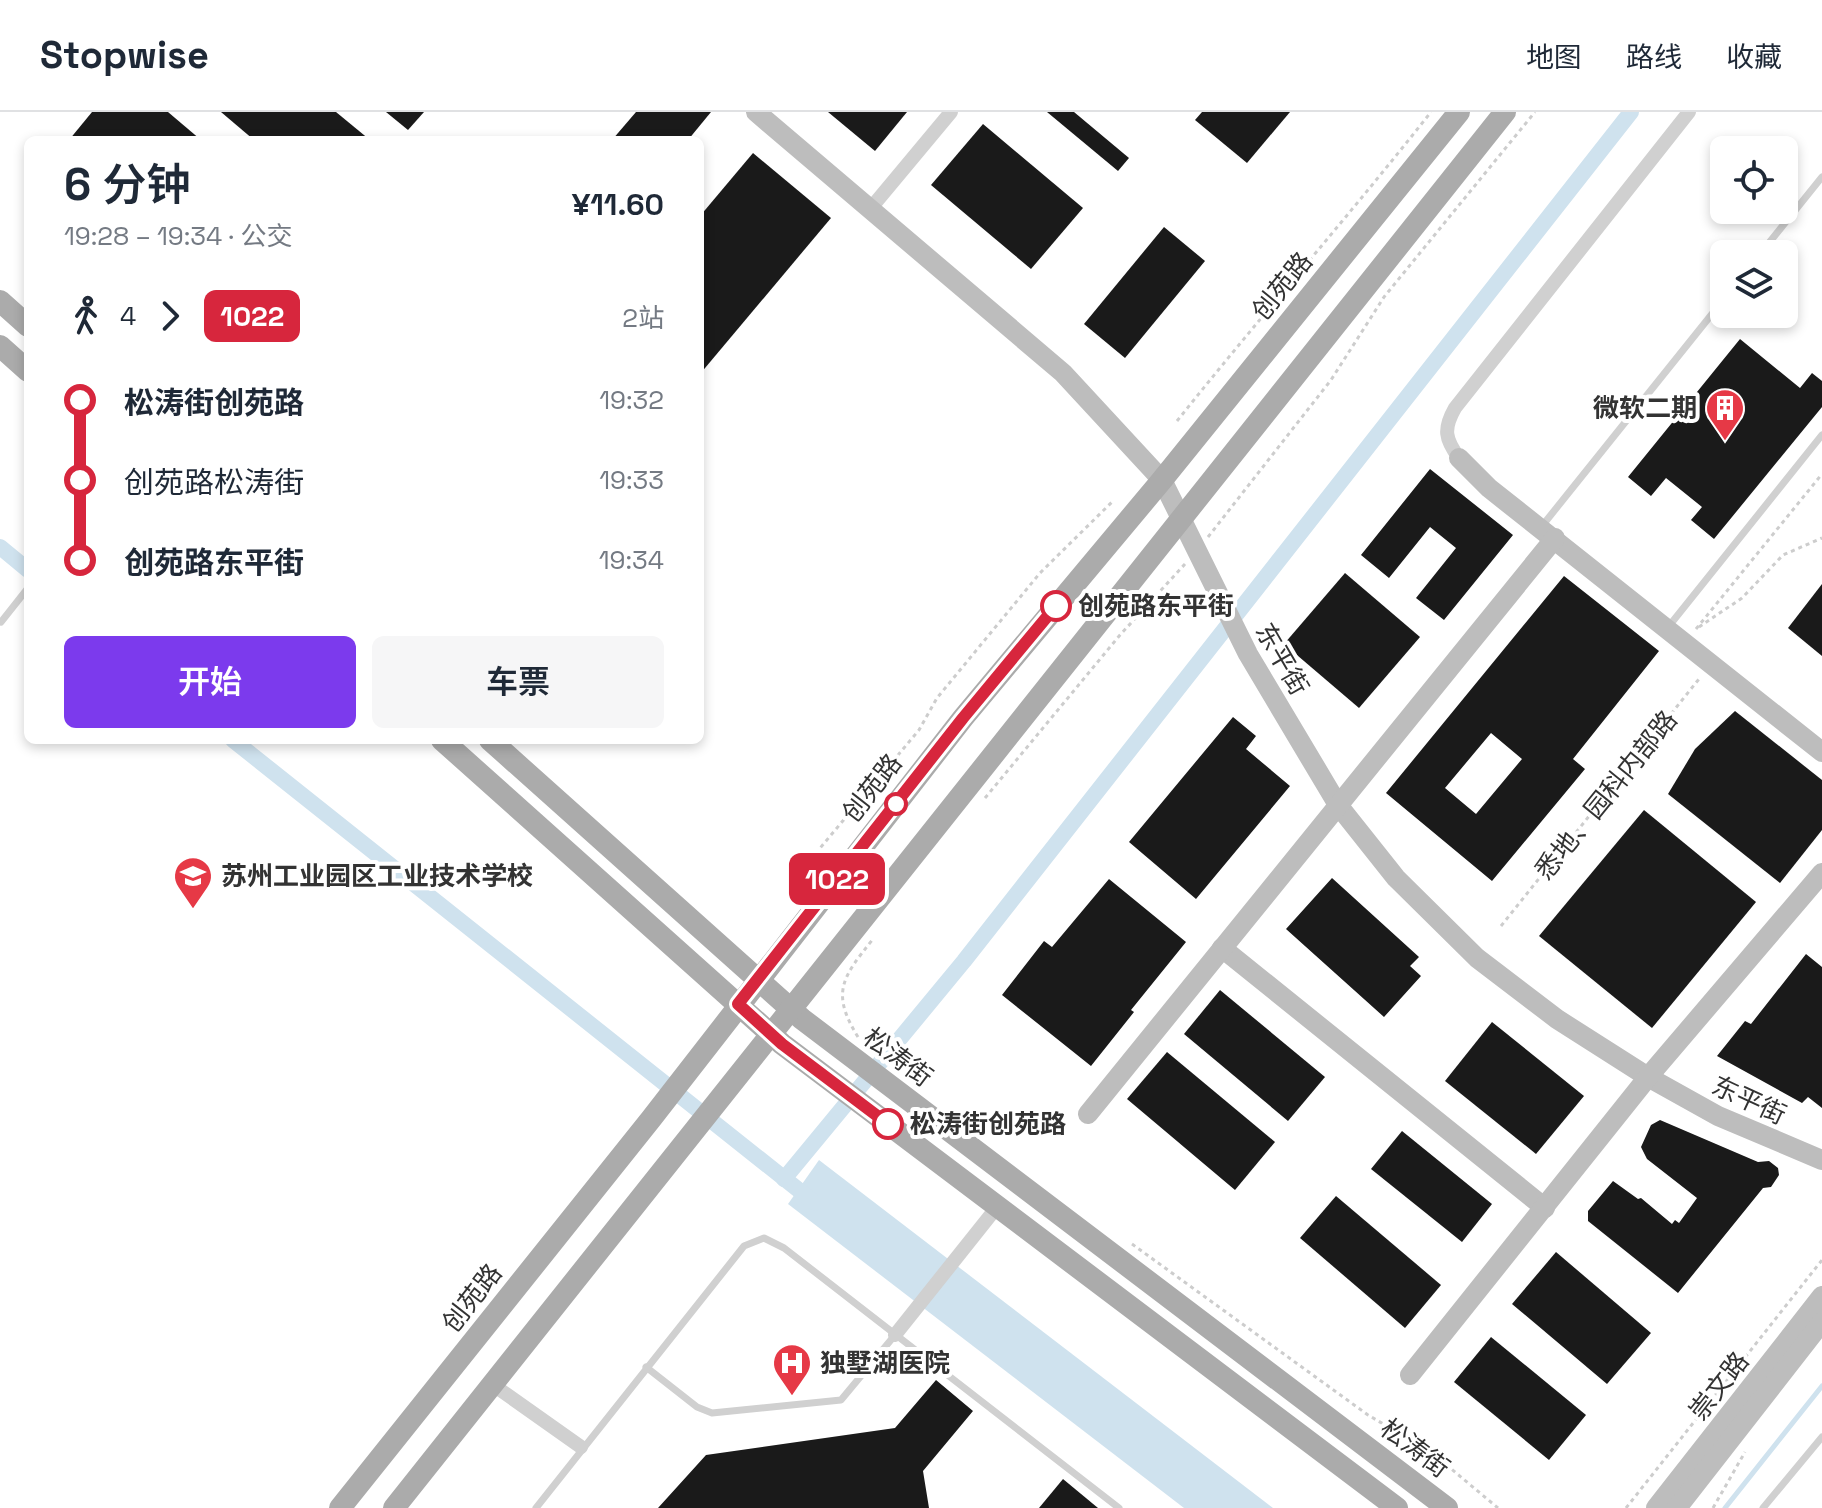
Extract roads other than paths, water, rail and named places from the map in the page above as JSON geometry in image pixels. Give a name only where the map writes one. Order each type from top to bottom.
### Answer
[{"type":"main road","name":"创苑路","points":[[340,1508],[651,1119],[963,718],[1162,480],[1459,112]]},
{"type":"main road","points":[[394,1508],[769,1032],[1505,112]]},
{"type":"main road","points":[[0,301],[24,322]]},
{"type":"main road","points":[[0,346],[24,367]]},
{"type":"main road","points":[[446,744],[769,1032],[1397,1508]]},
{"type":"main road","name":"松涛街","points":[[494,744],[789,1008],[852,1045],[886,1083],[1447,1508]]},
{"type":"street","name":"东平街","points":[[756,112],[1063,373],[1162,480],[1248,654],[1338,805],[1396,878],[1477,958],[1557,1019],[1648,1077],[1718,1116],[1822,1160]]},
{"type":"street","points":[[871,208],[951,112]]},
{"type":"street","points":[[1689,112],[1455,408],[1446,423],[1445,436],[1459,458],[1489,488],[1822,752]]},
{"type":"street","points":[[1088,1114],[1338,805],[1548,533]]},
{"type":"street","points":[[1410,1375],[1648,1077],[1822,873]]},
{"type":"street","points":[[1222,948],[1545,1208]]},
{"type":"street","points":[[895,1335],[997,1207]]},
{"type":"street","name":"崇文路","points":[[1656,1508],[1822,1296]]},
{"type":"street","name":"崇文路","points":[[1677,1508],[1822,1322]]},
{"type":"street","points":[[492,1384],[581,1447]]},
{"type":"lane","points":[[1771,240],[1822,177]]},
{"type":"lane","points":[[1548,533],[1710,318]]},
{"type":"lane","points":[[1667,628],[1822,435]]},
{"type":"lane","points":[[1,622],[24,593]]},
{"type":"lane","points":[[536,1508],[581,1447],[744,1246],[764,1238],[784,1248],[1119,1508]]},
{"type":"lane","points":[[646,1367],[697,1407],[712,1413],[841,1400],[895,1335]]},
{"type":"lane","points":[[1763,1508],[1822,1437]]},
{"type":"water","points":[[819,1160],[1273,1508],[1184,1508],[788,1204]]},
{"type":"waterway","points":[[784,1179],[964,961],[1631,112]]},
{"type":"waterway","points":[[0,547],[24,567]]},
{"type":"waterway","points":[[238,744],[815,1203]]},
{"type":"waterway","points":[[1725,1508],[1822,1386]]},
{"type":"place","name":"微软二期","points":[[1725,442]]},
{"type":"place","name":"创苑路东平街","points":[[1056,606]]},
{"type":"place","name":"苏州工业园区工业技术学校","points":[[193,910]]},
{"type":"place","name":"松涛街创苑路","points":[[888,1124]]},
{"type":"place","name":"独墅湖医院","points":[[792,1397]]}]
